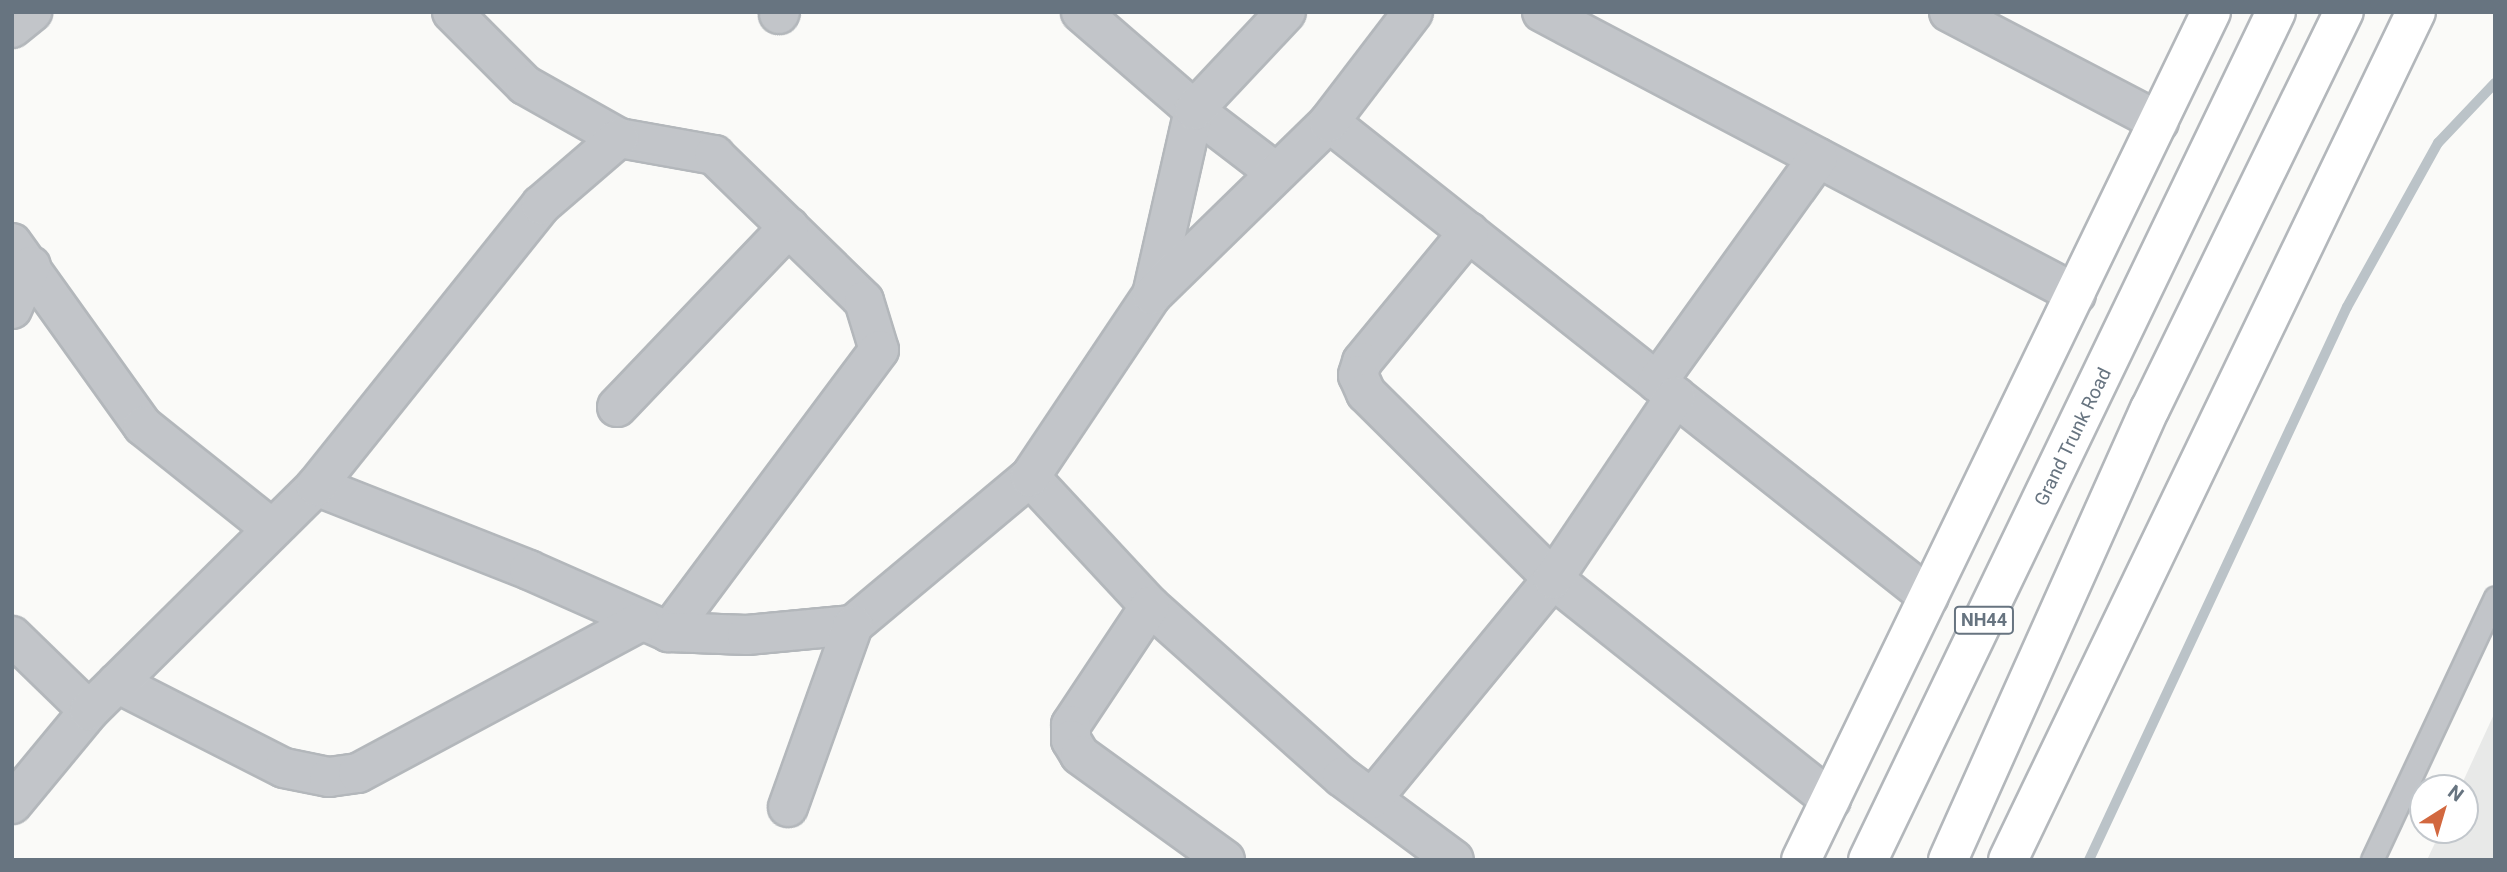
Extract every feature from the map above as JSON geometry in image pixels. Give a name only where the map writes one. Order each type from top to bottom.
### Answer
[{"type":"highway","points":[[1801,860],[2210,12]]},
{"type":"highway","name":"Grand Trunk Road","points":[[1868,860],[2101,381],[2276,12]]},
{"type":"highway","points":[[1948,860],[2150,409],[2344,12]]},
{"type":"highway","points":[[2008,860],[2416,12]]},
{"type":"street","points":[[12,28],[32,12]]},
{"type":"street","points":[[117,683],[284,768],[329,778],[358,773],[654,627],[879,350],[864,301],[714,155],[619,138],[526,85],[452,12]]},
{"type":"street","points":[[1081,12],[1194,110],[1275,172]]},
{"type":"street","points":[[1152,295],[1194,110],[1286,12]]},
{"type":"street","points":[[788,807],[853,625],[1030,477],[1152,295],[1329,122],[1413,12]]},
{"type":"street","points":[[1542,12],[1598,25],[1818,158],[2076,294]]},
{"type":"street","points":[[1949,12],[2159,122]]},
{"type":"street","points":[[1329,122],[1929,597]]},
{"type":"street","points":[[12,804],[89,711],[316,486],[541,205],[619,138]]},
{"type":"street","points":[[1372,799],[1553,579],[1667,389],[1818,158]]},
{"type":"street","points":[[617,407],[789,227]]},
{"type":"street","points":[[1469,232],[1362,362],[1358,375],[1378,407],[1553,579],[1831,800]]},
{"type":"street","points":[[22,255],[143,426],[271,528]]},
{"type":"street","points":[[12,309],[22,255]]},
{"type":"street","points":[[1030,477],[1150,606],[1372,799],[1454,860]]},
{"type":"street","points":[[316,486],[530,570],[654,627],[747,635],[853,625]]},
{"type":"street","points":[[1150,606],[1071,724],[1071,740],[1080,755],[1225,860]]},
{"type":"street","points":[[12,636],[89,711]]},
{"type":"lane","points":[[2372,860],[2495,597]]},
{"type":"shaded area","points":[[2495,712],[2495,860],[2427,860],[2434,844],[2479,844],[2479,774],[2466,774]]},
{"type":"waterway","points":[[2089,860],[2347,307],[2438,143],[2495,83]]}]
